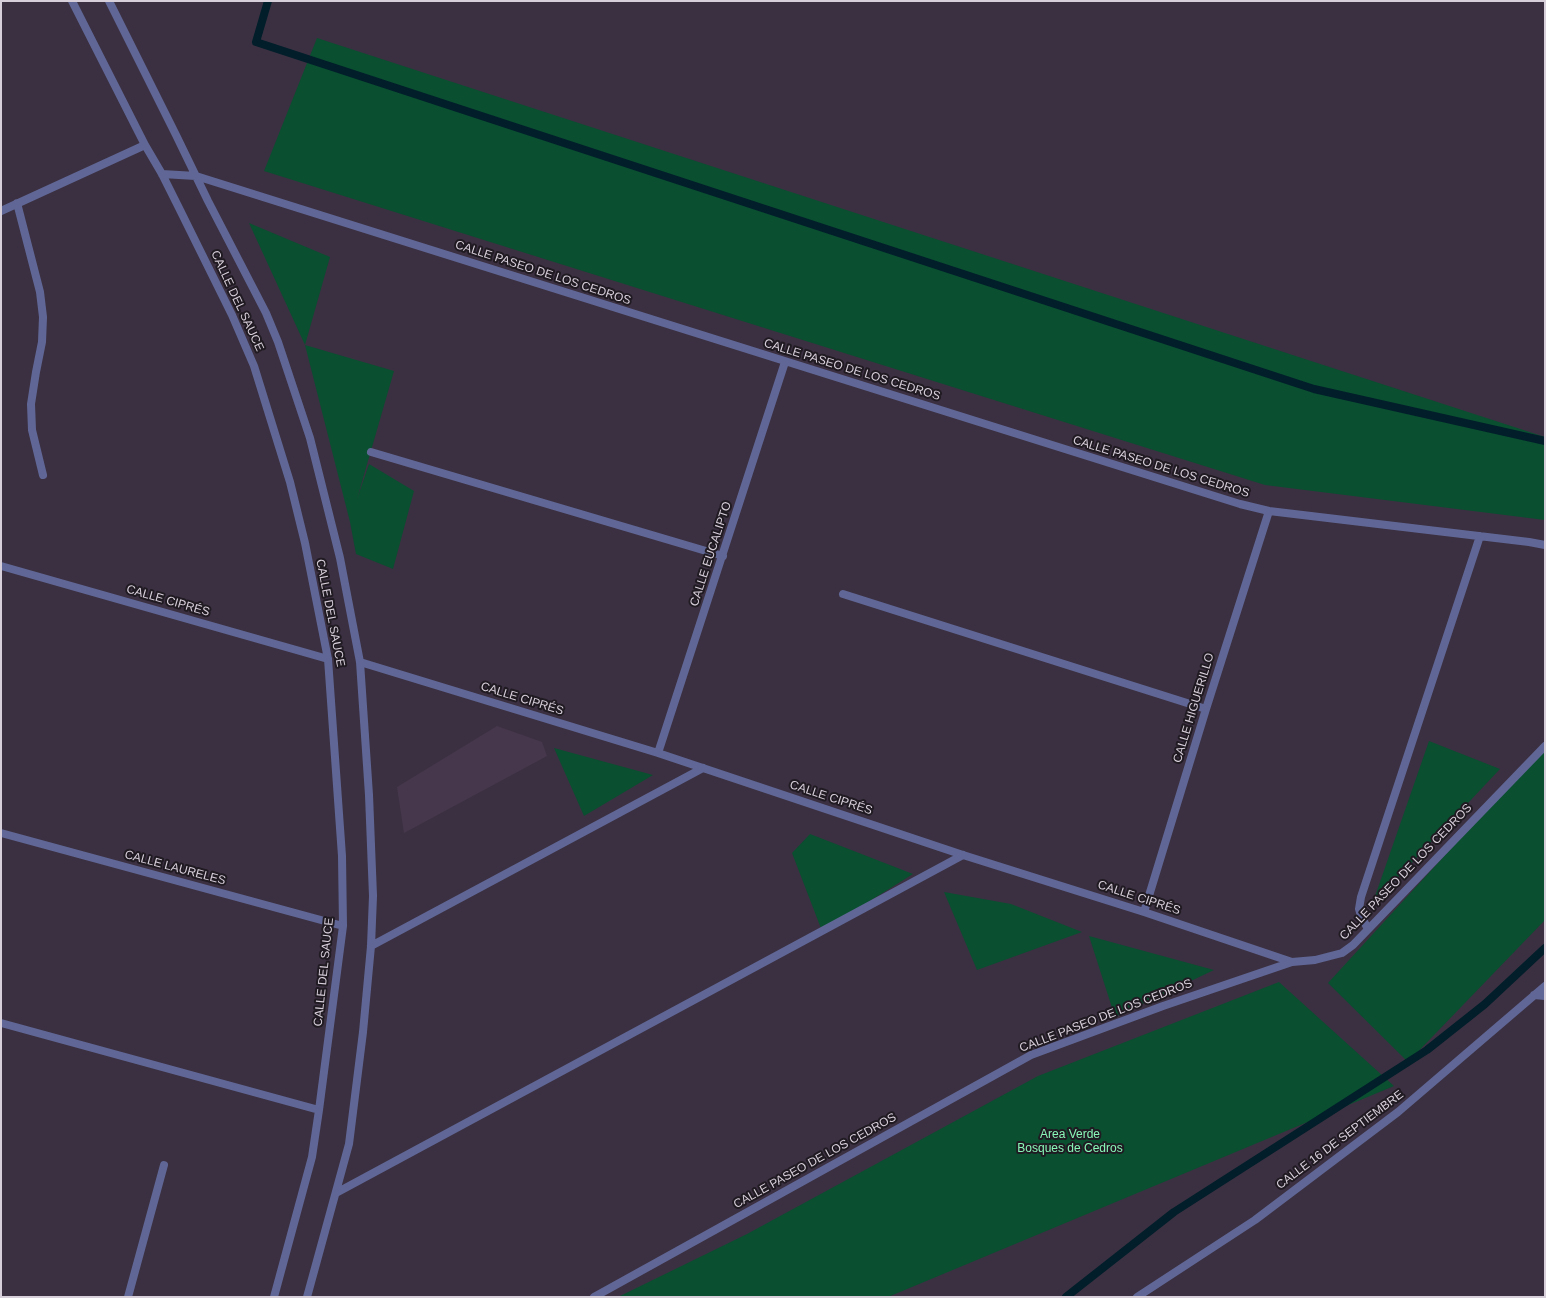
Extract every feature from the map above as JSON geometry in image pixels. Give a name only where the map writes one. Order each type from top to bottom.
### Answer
[{"type":"street","name":"CALLE DEL SAUCE","points":[[72,1],[145,145],[162,174],[232,315],[254,366],[290,482],[305,543],[328,659],[342,856],[343,926],[312,1157],[274,1297]]},
{"type":"street","name":"CALLE DEL SAUCE","points":[[109,1],[266,313],[278,342],[308,431],[340,558],[360,662],[369,795],[373,896],[371,946],[363,1032],[349,1144],[307,1297]]},
{"type":"street","points":[[1,211],[145,145]]},
{"type":"street","name":"CALLE PASEO DE LOS CEDROS","points":[[162,174],[196,176],[1240,504],[1269,511],[1545,545]]},
{"type":"street","points":[[17,203],[40,292],[43,317],[42,342],[31,404],[32,430],[43,475]]},
{"type":"street","name":"CALLE EUCALIPTO","points":[[658,753],[785,362]]},
{"type":"street","points":[[371,452],[723,556]]},
{"type":"street","name":"CALLE HIGUERILLO","points":[[1144,912],[1206,709],[1269,511]]},
{"type":"street","points":[[1368,929],[1359,909],[1361,896],[1480,536]]},
{"type":"street","name":"CALLE CIPRÉS","points":[[1,566],[328,659]]},
{"type":"street","points":[[843,594],[1206,709]]},
{"type":"street","name":"CALLE CIPRÉS","points":[[360,662],[658,753],[963,855],[1144,912],[1292,962]]},
{"type":"street","name":"CALLE PASEO DE LOS CEDROS","points":[[594,1297],[1031,1055],[1162,1006],[1292,962],[1315,960],[1342,953],[1353,945],[1545,746]]},
{"type":"street","points":[[371,946],[703,768]]},
{"type":"street","name":"CALLE LAURELES","points":[[1,833],[343,926]]},
{"type":"street","points":[[336,1194],[963,855]]},
{"type":"street","name":"CALLE 16 DE SEPTIEMBRE","points":[[1138,1297],[1255,1220],[1398,1112],[1545,986]]},
{"type":"street","points":[[1534,995],[1545,996]]},
{"type":"street","points":[[1,1023],[319,1110]]},
{"type":"street","points":[[128,1297],[164,1165]]},
{"type":"shaded area","points":[[497,726],[542,742],[547,756],[404,833],[397,787]]},
{"type":"green space","points":[[317,38],[1545,437],[1545,520],[1265,485],[264,171]]},
{"type":"green space","points":[[249,223],[330,257],[305,345]]},
{"type":"green space","points":[[305,345],[394,371],[357,499],[369,464],[414,491],[393,569],[356,554],[350,522]]},
{"type":"green space","points":[[1429,741],[1500,769],[1372,905]]},
{"type":"green space","points":[[1545,746],[1545,920],[1408,1062],[1328,983]]},
{"type":"green space","points":[[554,748],[653,775],[584,816]]},
{"type":"green space","points":[[810,834],[913,874],[822,931],[792,853]]},
{"type":"green space","points":[[944,892],[1011,904],[1082,932],[977,970]]},
{"type":"green space","points":[[1089,936],[1214,970],[1115,1017]]},
{"type":"green space","name":"Area Verde Bosques de Cedros","points":[[1279,982],[1394,1086],[888,1297],[618,1297],[747,1234],[1038,1076]]},
{"type":"waterway","points":[[268,1],[256,42],[1314,389],[1545,441]]},
{"type":"waterway","points":[[1066,1297],[1174,1212],[1427,1050],[1485,1004],[1545,948]]}]
